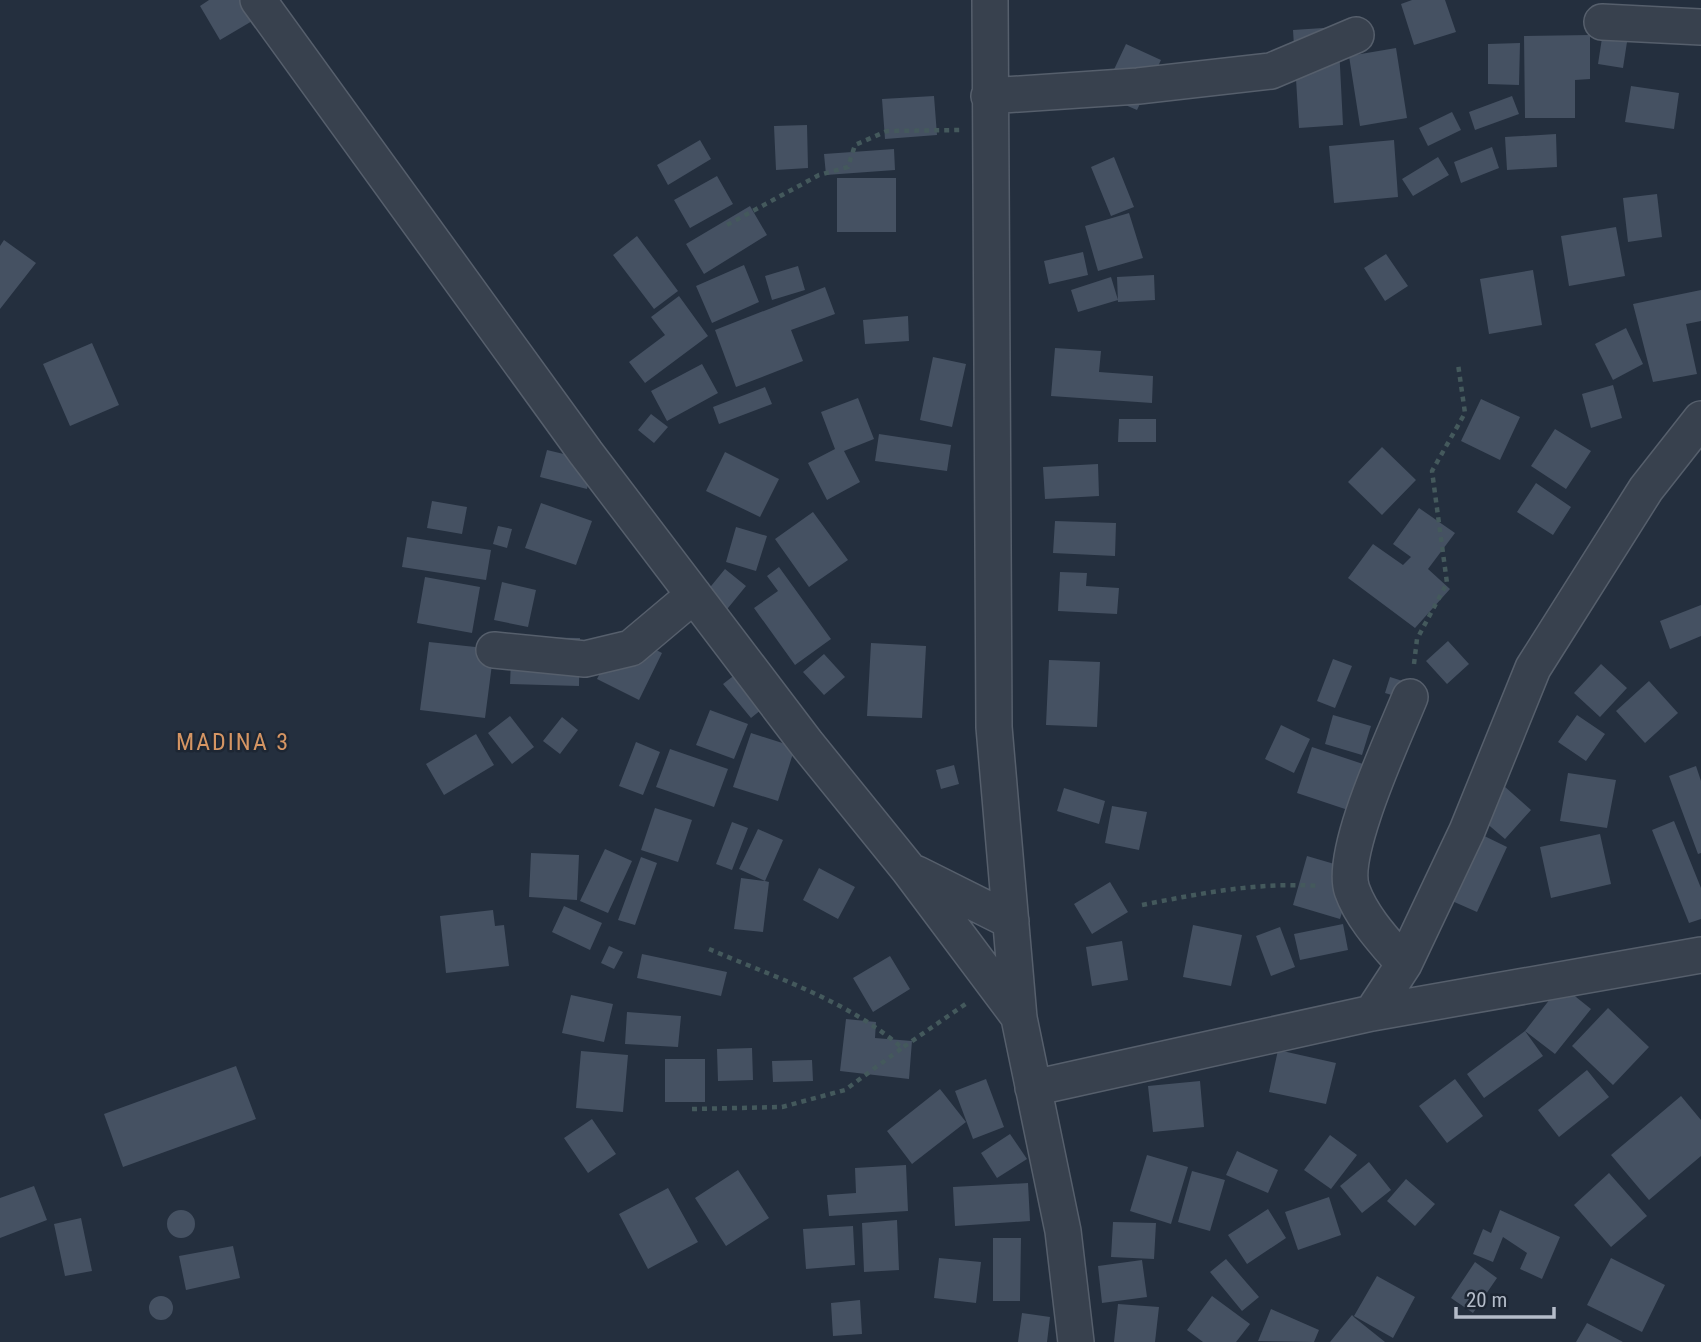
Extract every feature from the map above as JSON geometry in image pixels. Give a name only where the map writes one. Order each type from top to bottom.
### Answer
[{"type":"street","points":[[258,0],[694,596],[807,744],[909,870],[1019,1018]]},
{"type":"street","points":[[990,0],[994,727],[1019,1018],[1063,1231],[1076,1342]]},
{"type":"street","points":[[1602,22],[1701,27]]},
{"type":"street","points":[[989,96],[1138,86],[1271,71],[1356,35]]},
{"type":"street","points":[[1373,1013],[1404,964],[1467,831],[1533,668],[1646,489],[1701,419]]},
{"type":"street","points":[[494,650],[585,659],[631,648],[694,596]]},
{"type":"street","points":[[1404,964],[1374,929],[1351,888],[1356,831],[1410,697]]},
{"type":"street","points":[[909,870],[1011,921]]},
{"type":"street","points":[[1033,1087],[1373,1013],[1701,955]]},
{"type":"path","points":[[727,225],[820,175],[848,167],[855,145],[887,131],[989,132]]},
{"type":"path","points":[[1410,697],[1417,639],[1447,583],[1432,471],[1465,413],[1458,364]]},
{"type":"path","points":[[1142,905],[1237,887],[1274,883],[1351,888]]},
{"type":"path","points":[[709,949],[829,1001],[884,1032],[902,1048]]},
{"type":"path","points":[[692,1109],[782,1107],[845,1090],[994,984]]},
{"type":"building","points":[[209,0],[263,0],[269,11],[220,40],[200,6]]},
{"type":"building","points":[[1412,0],[1445,0],[1456,32],[1414,45],[1401,4]]},
{"type":"building","points":[[1604,25],[1629,29],[1623,68],[1598,64]]},
{"type":"building","points":[[1338,27],[1343,125],[1299,128],[1293,30]]},
{"type":"building","points":[[1590,35],[1590,79],[1575,80],[1575,118],[1525,118],[1524,36]]},
{"type":"building","points":[[1520,43],[1519,85],[1488,84],[1488,44]]},
{"type":"building","points":[[1126,44],[1161,60],[1137,110],[1102,95]]},
{"type":"building","points":[[1396,48],[1407,118],[1360,126],[1349,56]]},
{"type":"building","points":[[1631,86],[1679,93],[1674,129],[1625,122]]},
{"type":"building","points":[[934,96],[937,135],[885,139],[882,99]]},
{"type":"building","points":[[1512,96],[1519,114],[1475,130],[1469,112]]},
{"type":"building","points":[[1452,112],[1461,130],[1428,146],[1419,128]]},
{"type":"building","points":[[807,125],[808,168],[776,170],[774,126]]},
{"type":"building","points":[[1556,134],[1557,167],[1507,170],[1505,137]]},
{"type":"building","points":[[700,140],[711,159],[668,185],[657,165]]},
{"type":"building","points":[[1394,140],[1398,197],[1334,203],[1329,146]]},
{"type":"building","points":[[1492,147],[1499,168],[1461,183],[1454,162]]},
{"type":"building","points":[[894,149],[895,170],[826,175],[824,154]]},
{"type":"building","points":[[1114,157],[1134,207],[1111,216],[1091,167]]},
{"type":"building","points":[[1438,157],[1449,175],[1413,196],[1402,179]]},
{"type":"building","points":[[717,176],[733,204],[690,228],[674,200]]},
{"type":"building","points":[[837,178],[896,178],[896,232],[837,232]]},
{"type":"building","points":[[1657,194],[1662,237],[1628,242],[1623,198]]},
{"type":"building","points":[[750,206],[767,235],[704,274],[686,244]]},
{"type":"building","points":[[1129,213],[1143,258],[1098,271],[1085,226]]},
{"type":"building","points":[[1616,227],[1625,276],[1569,286],[1561,236]]},
{"type":"building","points":[[637,236],[678,291],[654,309],[613,255]]},
{"type":"building","points":[[4,240],[36,263],[0,309],[0,246]]},
{"type":"building","points":[[1083,252],[1088,275],[1049,284],[1044,261]]},
{"type":"building","points":[[1386,254],[1408,286],[1385,301],[1364,268]]},
{"type":"building","points":[[744,265],[759,302],[712,323],[696,286]]},
{"type":"building","points":[[798,266],[805,290],[772,300],[765,276]]},
{"type":"building","points":[[1533,270],[1542,325],[1489,334],[1480,279]]},
{"type":"building","points":[[1154,275],[1155,300],[1118,302],[1117,277]]},
{"type":"building","points":[[1111,277],[1118,300],[1078,312],[1071,290]]},
{"type":"building","points":[[825,287],[835,314],[791,330],[803,361],[736,387],[715,330]]},
{"type":"building","points":[[1701,290],[1701,321],[1686,324],[1697,374],[1653,382],[1633,304]]},
{"type":"building","points":[[679,296],[708,336],[645,383],[629,362],[665,335],[651,317]]},
{"type":"building","points":[[908,316],[909,341],[865,344],[863,320]]},
{"type":"building","points":[[1626,328],[1643,364],[1613,380],[1595,344]]},
{"type":"building","points":[[92,343],[119,405],[70,426],[43,364]]},
{"type":"building","points":[[1055,348],[1101,351],[1099,372],[1153,376],[1152,403],[1051,396]]},
{"type":"building","points":[[933,357],[966,364],[952,427],[920,420]]},
{"type":"building","points":[[702,364],[718,393],[667,421],[651,391]]},
{"type":"building","points":[[1613,385],[1622,418],[1591,428],[1582,394]]},
{"type":"building","points":[[765,387],[772,404],[719,424],[713,407]]},
{"type":"building","points":[[858,398],[874,439],[844,451],[860,482],[827,500],[808,463],[835,449],[821,412]]},
{"type":"building","points":[[1481,399],[1520,417],[1500,460],[1461,441]]},
{"type":"building","points":[[651,414],[668,427],[654,443],[638,430]]},
{"type":"building","points":[[1119,419],[1156,419],[1156,442],[1118,442]]},
{"type":"building","points":[[1555,429],[1591,451],[1566,489],[1531,466]]},
{"type":"building","points":[[879,434],[951,445],[947,471],[875,461]]},
{"type":"building","points":[[1382,447],[1416,480],[1382,515],[1348,482]]},
{"type":"building","points":[[547,450],[593,461],[587,489],[540,477]]},
{"type":"building","points":[[725,452],[779,479],[760,517],[706,491]]},
{"type":"building","points":[[1098,464],[1099,496],[1045,499],[1043,467]]},
{"type":"building","points":[[1536,483],[1571,507],[1553,535],[1517,512]]},
{"type":"building","points":[[432,501],[467,507],[462,534],[427,528]]},
{"type":"building","points":[[541,503],[592,521],[576,565],[525,548]]},
{"type":"building","points":[[1419,508],[1455,533],[1428,569],[1450,589],[1415,628],[1348,578],[1373,544],[1403,565],[1411,557],[1393,544]]},
{"type":"building","points":[[813,512],[848,560],[809,587],[775,539]]},
{"type":"building","points":[[1055,521],[1116,523],[1115,556],[1053,553]]},
{"type":"building","points":[[498,526],[512,529],[507,548],[493,544]]},
{"type":"building","points":[[736,527],[767,536],[756,571],[726,562]]},
{"type":"building","points":[[407,537],[491,550],[486,580],[402,567]]},
{"type":"building","points":[[779,567],[831,639],[795,665],[754,608],[778,591],[767,576]]},
{"type":"building","points":[[725,569],[746,586],[719,619],[698,602]]},
{"type":"building","points":[[1060,572],[1087,573],[1086,586],[1119,588],[1117,614],[1058,611]]},
{"type":"building","points":[[425,577],[480,587],[472,633],[417,623]]},
{"type":"building","points":[[502,582],[536,590],[528,627],[494,620]]},
{"type":"building","points":[[1701,605],[1701,636],[1670,649],[1660,621]]},
{"type":"building","points":[[621,632],[662,653],[639,700],[597,679]]},
{"type":"building","points":[[512,637],[580,638],[579,686],[510,684]]},
{"type":"building","points":[[1448,641],[1469,664],[1447,684],[1426,661]]},
{"type":"building","points":[[429,642],[494,649],[485,718],[420,710]]},
{"type":"building","points":[[871,643],[926,646],[922,718],[867,716]]},
{"type":"building","points":[[824,654],[845,677],[824,695],[803,672]]},
{"type":"building","points":[[1333,659],[1352,666],[1335,708],[1317,701]]},
{"type":"building","points":[[1049,660],[1100,662],[1097,727],[1046,725]]},
{"type":"building","points":[[1601,664],[1627,688],[1600,717],[1574,693]]},
{"type":"building","points":[[745,667],[772,701],[751,718],[723,684]]},
{"type":"building","points":[[1390,677],[1409,683],[1405,699],[1385,693]]},
{"type":"building","points":[[1649,681],[1678,713],[1645,743],[1616,711]]},
{"type":"building","points":[[710,710],[748,724],[734,759],[696,745]]},
{"type":"building","points":[[1333,715],[1371,726],[1362,755],[1325,744]]},
{"type":"building","points":[[1577,715],[1605,734],[1586,761],[1558,742]]},
{"type":"building","points":[[510,716],[534,747],[512,764],[488,733]]},
{"type":"building","points":[[562,717],[578,730],[560,754],[543,741]]},
{"type":"building","points":[[1281,725],[1310,739],[1294,773],[1265,759]]},
{"type":"building","points":[[751,733],[795,747],[778,801],[733,787]]},
{"type":"building","points":[[476,734],[494,765],[444,795],[426,764]]},
{"type":"building","points":[[636,742],[660,752],[643,795],[619,786]]},
{"type":"building","points":[[1312,747],[1369,766],[1354,812],[1297,793]]},
{"type":"building","points":[[670,749],[728,769],[714,807],[656,787]]},
{"type":"building","points":[[954,765],[959,784],[941,789],[936,770]]},
{"type":"building","points":[[1696,766],[1701,781],[1701,853],[1698,854],[1669,776]]},
{"type":"building","points":[[1568,773],[1616,780],[1607,828],[1560,821]]},
{"type":"building","points":[[1504,786],[1531,810],[1505,839],[1478,816]]},
{"type":"building","points":[[1064,788],[1105,801],[1099,824],[1057,811]]},
{"type":"building","points":[[1112,806],[1147,812],[1139,850],[1105,843]]},
{"type":"building","points":[[655,808],[692,820],[678,862],[641,850]]},
{"type":"building","points":[[1674,821],[1701,888],[1701,919],[1689,923],[1652,830]]},
{"type":"building","points":[[732,822],[748,828],[732,870],[716,864]]},
{"type":"building","points":[[758,829],[783,840],[765,881],[739,869]]},
{"type":"building","points":[[1474,831],[1507,847],[1477,912],[1443,897]]},
{"type":"building","points":[[1600,834],[1611,884],[1551,898],[1540,847]]},
{"type":"building","points":[[605,849],[632,861],[608,913],[580,901]]},
{"type":"building","points":[[531,853],[579,855],[577,900],[529,897]]},
{"type":"building","points":[[1307,856],[1355,870],[1340,919],[1293,905]]},
{"type":"building","points":[[641,857],[657,863],[635,925],[618,920]]},
{"type":"building","points":[[819,868],[855,887],[838,919],[803,900]]},
{"type":"building","points":[[741,878],[769,882],[763,932],[734,929]]},
{"type":"building","points":[[1110,882],[1128,912],[1092,934],[1074,904]]},
{"type":"building","points":[[564,906],[602,923],[590,950],[552,932]]},
{"type":"building","points":[[493,910],[495,926],[504,925],[509,966],[446,973],[440,916]]},
{"type":"building","points":[[1343,924],[1348,950],[1300,960],[1294,934]]},
{"type":"building","points":[[1193,925],[1242,935],[1231,986],[1183,977]]},
{"type":"building","points":[[1280,927],[1295,967],[1271,976],[1256,936]]},
{"type":"building","points":[[1122,941],[1128,980],[1092,986],[1086,947]]},
{"type":"building","points":[[609,946],[623,952],[614,969],[601,963]]},
{"type":"building","points":[[642,954],[727,972],[721,996],[637,978]]},
{"type":"building","points":[[890,956],[910,989],[873,1012],[853,978]]},
{"type":"building","points":[[1561,985],[1591,1009],[1555,1054],[1525,1031]]},
{"type":"building","points":[[571,995],[613,1004],[604,1042],[562,1033]]},
{"type":"building","points":[[1608,1008],[1649,1047],[1613,1085],[1572,1046]]},
{"type":"building","points":[[627,1012],[681,1016],[678,1047],[625,1044]]},
{"type":"building","points":[[846,1019],[876,1022],[875,1038],[912,1041],[909,1079],[840,1071]]},
{"type":"building","points":[[1525,1031],[1543,1056],[1484,1098],[1467,1074]]},
{"type":"building","points":[[752,1048],[753,1080],[718,1081],[717,1049]]},
{"type":"building","points":[[1278,1050],[1336,1063],[1326,1104],[1269,1092]]},
{"type":"building","points":[[581,1051],[628,1055],[623,1112],[576,1108]]},
{"type":"building","points":[[665,1059],[705,1059],[705,1102],[665,1102]]},
{"type":"building","points":[[812,1060],[813,1081],[773,1082],[772,1061]]},
{"type":"building","points":[[236,1066],[256,1119],[123,1167],[104,1114]]},
{"type":"building","points":[[1587,1070],[1609,1097],[1559,1137],[1538,1110]]},
{"type":"building","points":[[986,1079],[1004,1127],[973,1139],[955,1091]]},
{"type":"building","points":[[1455,1079],[1483,1116],[1447,1143],[1419,1106]]},
{"type":"building","points":[[1200,1081],[1204,1127],[1153,1132],[1148,1086]]},
{"type":"building","points":[[940,1089],[966,1122],[912,1164],[887,1131]]},
{"type":"building","points":[[1681,1096],[1701,1120],[1701,1156],[1649,1200],[1611,1155]]},
{"type":"building","points":[[592,1119],[616,1154],[588,1173],[564,1138]]},
{"type":"building","points":[[1010,1134],[1027,1159],[997,1178],[981,1153]]},
{"type":"building","points":[[1330,1135],[1357,1155],[1331,1189],[1304,1170]]},
{"type":"building","points":[[1237,1151],[1278,1170],[1268,1193],[1226,1175]]},
{"type":"building","points":[[1147,1155],[1188,1167],[1171,1224],[1130,1211]]},
{"type":"building","points":[[1369,1162],[1391,1190],[1362,1213],[1340,1186]]},
{"type":"building","points":[[906,1165],[908,1211],[829,1216],[827,1195],[856,1193],[855,1168]]},
{"type":"building","points":[[738,1170],[769,1218],[726,1246],[695,1198]]},
{"type":"building","points":[[1192,1171],[1225,1180],[1210,1231],[1178,1222]]},
{"type":"building","points":[[1609,1173],[1647,1216],[1611,1247],[1574,1205]]},
{"type":"building","points":[[1406,1179],[1435,1204],[1415,1226],[1387,1201]]},
{"type":"building","points":[[1028,1183],[1030,1221],[955,1226],[953,1187]]},
{"type":"building","points":[[34,1186],[47,1220],[0,1238],[0,1198]]},
{"type":"building","points":[[668,1188],[698,1242],[648,1269],[619,1214]]},
{"type":"building","points":[[1329,1197],[1341,1235],[1298,1250],[1285,1212]]},
{"type":"building","points":[[1268,1209],[1286,1238],[1247,1264],[1228,1235]]},
{"type":"building","points":[[181,1210],[191,1214],[195,1224],[191,1234],[181,1238],[171,1234],[167,1224],[171,1214]]},
{"type":"building","points":[[1500,1210],[1560,1237],[1542,1279],[1520,1269],[1527,1253],[1503,1237],[1493,1262],[1473,1254],[1483,1229],[1491,1233]]},
{"type":"building","points":[[81,1218],[92,1271],[65,1276],[54,1224]]},
{"type":"building","points":[[897,1220],[899,1270],[864,1272],[862,1223]]},
{"type":"building","points":[[1113,1222],[1156,1223],[1154,1259],[1111,1257]]},
{"type":"building","points":[[853,1226],[855,1265],[806,1269],[803,1229]]},
{"type":"building","points":[[993,1238],[1021,1238],[1020,1301],[993,1301]]},
{"type":"building","points":[[233,1246],[240,1278],[186,1290],[179,1256]]},
{"type":"building","points":[[939,1258],[981,1262],[976,1303],[934,1298]]},
{"type":"building","points":[[1611,1258],[1665,1285],[1642,1332],[1587,1305]]},
{"type":"building","points":[[1226,1259],[1259,1297],[1242,1311],[1210,1272]]},
{"type":"building","points":[[1142,1260],[1147,1297],[1102,1303],[1098,1266]]},
{"type":"building","points":[[1475,1262],[1497,1278],[1473,1313],[1451,1298]]},
{"type":"building","points":[[1377,1276],[1415,1297],[1393,1338],[1354,1316]]},
{"type":"building","points":[[161,1296],[169,1300],[173,1308],[169,1316],[161,1320],[153,1316],[149,1308],[153,1300]]},
{"type":"building","points":[[1212,1296],[1250,1324],[1236,1342],[1203,1342],[1187,1330]]},
{"type":"building","points":[[860,1300],[862,1334],[833,1336],[831,1303]]},
{"type":"building","points":[[1118,1304],[1159,1307],[1155,1342],[1114,1342]]},
{"type":"building","points":[[1271,1309],[1319,1330],[1314,1342],[1258,1341]]},
{"type":"building","points":[[1022,1313],[1050,1317],[1047,1342],[1018,1342]]},
{"type":"building","points":[[1352,1315],[1355,1318],[1385,1342],[1330,1342]]},
{"type":"building","points":[[1587,1323],[1623,1342],[1576,1342]]},
{"type":"district","name":"MADINA 3","points":[[233,742]]}]
